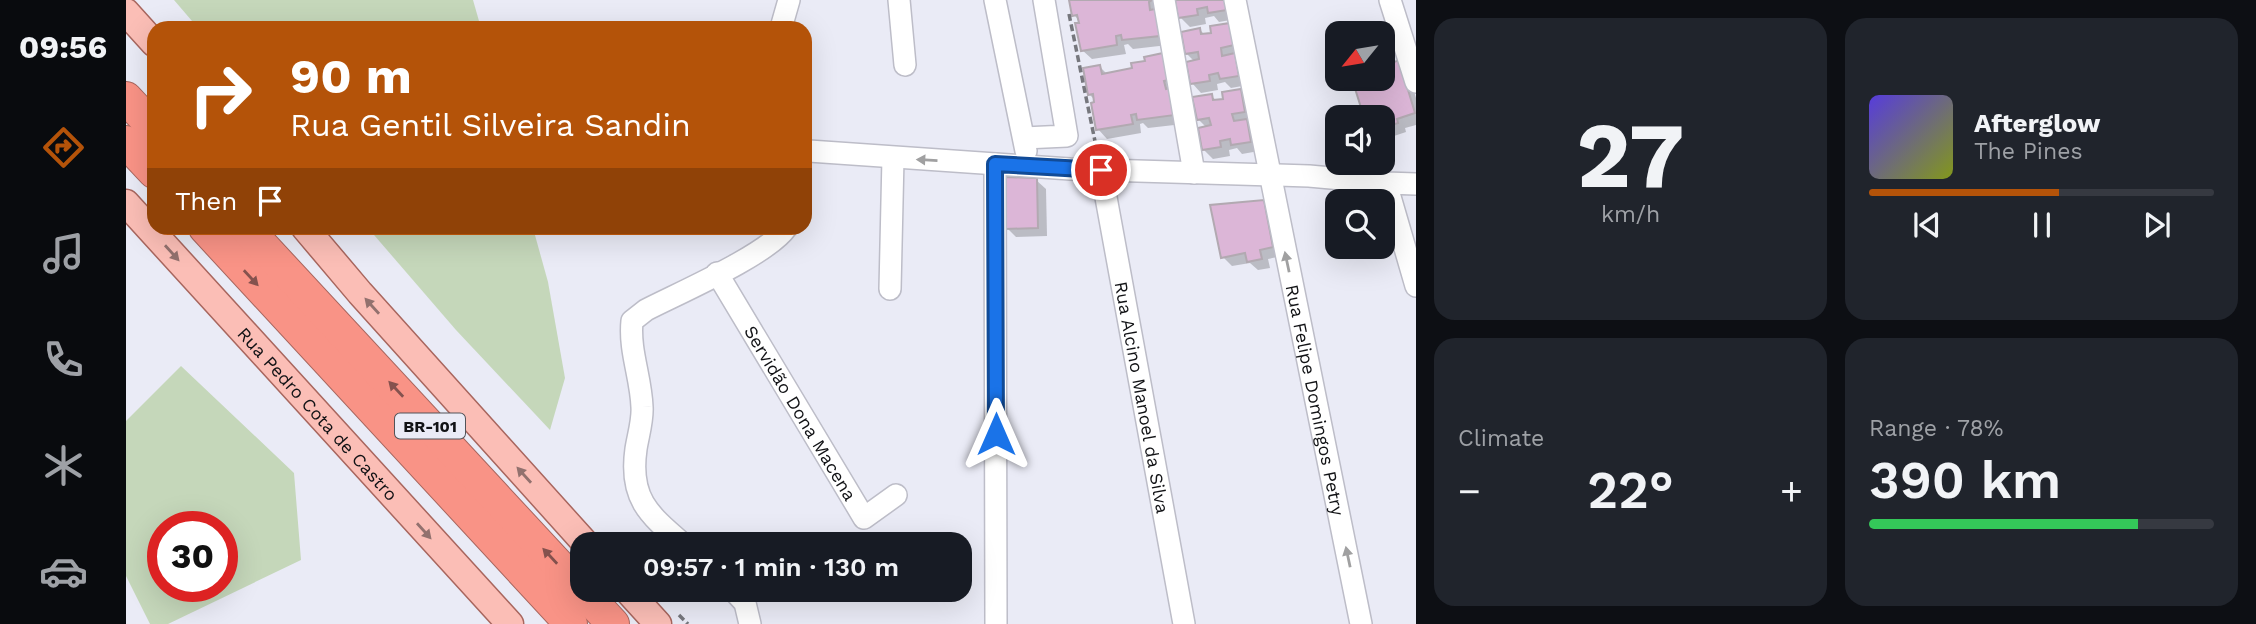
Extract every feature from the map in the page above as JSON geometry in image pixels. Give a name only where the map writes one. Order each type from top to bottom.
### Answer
[{"type":"highway","points":[[126,98],[147,120]]},
{"type":"highway","points":[[126,142],[147,164]]},
{"type":"highway","name":"BR-101","points":[[211,235],[571,624]]},
{"type":"highway","name":"BR-101","points":[[252,235],[613,624]]},
{"type":"main road","points":[[126,12],[147,35]]},
{"type":"main road","name":"Rua Pedro Cota de Castro","points":[[126,203],[147,226]]},
{"type":"main road","name":"Rua Pedro Cota de Castro","points":[[155,235],[510,624]]},
{"type":"main road","points":[[311,235],[575,532]]},
{"type":"main road","points":[[638,602],[658,624]]},
{"type":"street","points":[[784,21],[789,0]]},
{"type":"street","points":[[899,0],[905,65]]},
{"type":"street","points":[[995,0],[1030,166]]},
{"type":"street","points":[[1024,138],[1067,136],[1044,0]]},
{"type":"street","points":[[1164,0],[1194,173]]},
{"type":"street","name":"Rua Felipe Domingos Petry","points":[[1235,0],[1362,624]]},
{"type":"street","points":[[1390,0],[1416,82]]},
{"type":"street","points":[[812,154],[1101,170],[1309,176],[1416,184]]},
{"type":"street","points":[[890,289],[893,159]]},
{"type":"street","points":[[995,164],[996,624]]},
{"type":"street","name":"Rua Alcino Manoel da Silva","points":[[1101,170],[1184,624]]},
{"type":"street","points":[[1386,183],[1416,286]]},
{"type":"street","points":[[669,532],[637,495],[633,468],[642,408],[631,338],[632,321],[646,310],[763,249],[778,235]]},
{"type":"street","name":"Servidão Dona Macena","points":[[717,273],[864,518],[896,495]]},
{"type":"street","points":[[744,602],[750,624]]},
{"type":"path","points":[[1069,13],[1101,170]]},
{"type":"green space","points":[[174,0],[473,0],[479,21],[192,21]]},
{"type":"green space","points":[[374,235],[535,235],[548,282],[565,378],[550,430],[456,330]]},
{"type":"green space","points":[[181,366],[294,473],[301,560],[238,590],[238,511],[147,511],[147,602],[214,602],[168,624],[150,624],[126,576],[126,421]]},
{"type":"building","points":[[1069,0],[1152,0],[1149,2],[1150,10],[1155,9],[1160,36],[1122,40],[1121,35],[1116,36],[1117,45],[1081,51],[1075,23],[1079,23],[1077,15],[1072,16]]},
{"type":"building","points":[[1175,0],[1226,0],[1227,10],[1208,13],[1207,7],[1197,9],[1198,15],[1178,18]]},
{"type":"building","points":[[1230,23],[1234,45],[1221,48],[1222,56],[1235,53],[1239,76],[1220,79],[1218,73],[1209,75],[1210,81],[1190,84],[1186,62],[1199,59],[1198,52],[1185,54],[1181,32],[1200,28],[1201,34],[1211,33],[1210,26]]},
{"type":"building","points":[[1163,53],[1168,80],[1164,81],[1166,89],[1170,88],[1175,115],[1137,120],[1136,114],[1131,115],[1133,124],[1096,130],[1091,103],[1094,102],[1093,94],[1088,95],[1083,68],[1100,65],[1102,74],[1132,68],[1131,63],[1145,61],[1144,57]]},
{"type":"building","points":[[1399,60],[1415,113],[1397,119],[1398,123],[1395,124],[1395,105],[1360,105],[1356,91],[1395,91],[1395,62]]},
{"type":"building","points":[[1241,89],[1245,112],[1232,114],[1234,121],[1247,119],[1251,142],[1231,145],[1230,139],[1220,141],[1221,147],[1202,150],[1198,128],[1211,125],[1209,118],[1197,120],[1192,97],[1212,94],[1213,100],[1223,99],[1222,92]]},
{"type":"building","points":[[1006,177],[1037,178],[1038,228],[1005,229]]},
{"type":"building","points":[[1264,200],[1273,247],[1260,250],[1262,259],[1247,262],[1245,253],[1221,258],[1210,205]]},
{"type":"route","points":[[996,434],[995,164],[1101,170]]}]
